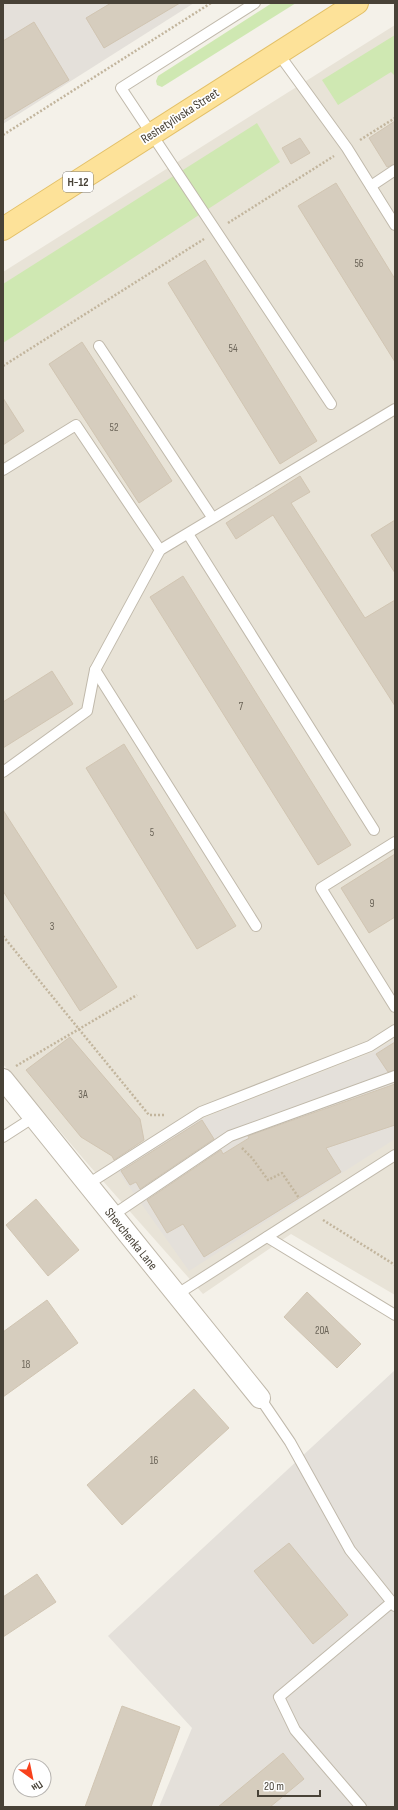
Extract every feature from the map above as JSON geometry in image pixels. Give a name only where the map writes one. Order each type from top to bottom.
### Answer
[{"type":"main road","name":"Reshetylivska Street","points":[[3,229],[357,3]]},
{"type":"street","name":"Shevchenka Lane","points":[[6,1074],[34,1117],[260,1398]]},
{"type":"lane","points":[[255,3],[121,88],[331,404]]},
{"type":"lane","points":[[278,53],[347,148],[395,225]]},
{"type":"lane","points":[[371,186],[395,170]]},
{"type":"lane","points":[[100,346],[212,517]]},
{"type":"lane","points":[[3,772],[87,711],[95,670],[160,550],[188,534],[212,517],[395,409]]},
{"type":"lane","points":[[3,470],[76,424],[160,550]]},
{"type":"lane","points":[[188,534],[374,830]]},
{"type":"lane","points":[[95,670],[256,926]]},
{"type":"lane","points":[[395,842],[321,888],[395,1007]]},
{"type":"lane","points":[[88,1184],[201,1112],[370,1046],[395,1030]]},
{"type":"lane","points":[[113,1215],[230,1136],[395,1076]]},
{"type":"lane","points":[[3,1137],[34,1117]]},
{"type":"lane","points":[[176,1295],[395,1155]]},
{"type":"lane","points":[[267,1237],[395,1315]]},
{"type":"lane","points":[[260,1398],[290,1442],[350,1550],[393,1604],[279,1697],[295,1730],[361,1807]]},
{"type":"path","points":[[3,136],[211,3]]},
{"type":"path","points":[[3,366],[395,118]]},
{"type":"path","points":[[6,1074],[137,995]]},
{"type":"shaded area","points":[[3,3],[194,3],[3,124]]},
{"type":"shaded area","points":[[395,25],[395,1295],[291,1234],[203,1294],[87,1163],[3,1064],[3,272]]},
{"type":"shaded area","points":[[395,1039],[395,1139],[189,1271],[118,1171],[199,1120],[376,1051]]},
{"type":"shaded area","points":[[395,1370],[395,1807],[159,1807],[192,1728],[108,1636]]},
{"type":"green space","points":[[272,3],[296,3],[162,87],[157,85],[156,81],[158,76]]},
{"type":"green space","points":[[395,35],[395,76],[391,72],[338,105],[322,80]]},
{"type":"green space","points":[[257,123],[280,162],[3,343],[3,284]]},
{"type":"building","points":[[111,3],[180,3],[104,48],[86,18]]},
{"type":"building","points":[[34,22],[69,80],[3,120],[3,41]]},
{"type":"building","points":[[395,121],[395,164],[387,167],[369,138]]},
{"type":"building","points":[[300,138],[310,153],[291,164],[282,148]]},
{"type":"building","points":[[336,183],[395,279],[395,362],[298,206]]},
{"type":"building","points":[[205,260],[317,441],[280,464],[168,283]]},
{"type":"building","points":[[82,342],[172,481],[139,503],[49,364]]},
{"type":"building","points":[[3,398],[24,431],[3,445]]},
{"type":"building","points":[[300,476],[310,492],[291,503],[365,618],[395,600],[395,706],[273,515],[236,539],[226,523]]},
{"type":"building","points":[[395,520],[395,573],[371,535]]},
{"type":"building","points":[[183,576],[351,845],[318,865],[150,597]]},
{"type":"building","points":[[52,671],[73,704],[3,748],[3,702]]},
{"type":"building","points":[[124,744],[236,926],[197,949],[86,768]]},
{"type":"building","points":[[3,810],[117,987],[80,1011],[3,891]]},
{"type":"building","points":[[395,854],[395,917],[369,933],[341,888]]},
{"type":"building","points":[[70,1037],[140,1119],[144,1140],[114,1160],[112,1156],[81,1137],[26,1070]]},
{"type":"building","points":[[395,1042],[395,1070],[388,1072],[376,1054]]},
{"type":"building","points":[[395,1084],[395,1125],[326,1148],[341,1172],[204,1257],[183,1224],[167,1233],[147,1200],[221,1150],[223,1154],[249,1138],[248,1136]]},
{"type":"building","points":[[202,1120],[214,1139],[140,1189],[136,1182],[130,1185],[121,1171]]},
{"type":"building","points":[[36,1199],[79,1250],[48,1276],[6,1225]]},
{"type":"building","points":[[307,1292],[361,1344],[337,1368],[284,1317]]},
{"type":"building","points":[[47,1300],[78,1343],[3,1397],[3,1332]]},
{"type":"building","points":[[194,1389],[229,1428],[122,1525],[87,1485]]},
{"type":"building","points":[[289,1543],[348,1615],[313,1644],[254,1571]]},
{"type":"building","points":[[37,1574],[56,1602],[3,1637],[3,1597]]},
{"type":"building","points":[[122,1706],[180,1727],[151,1807],[85,1807]]},
{"type":"building","points":[[283,1753],[304,1779],[270,1807],[218,1807]]}]
